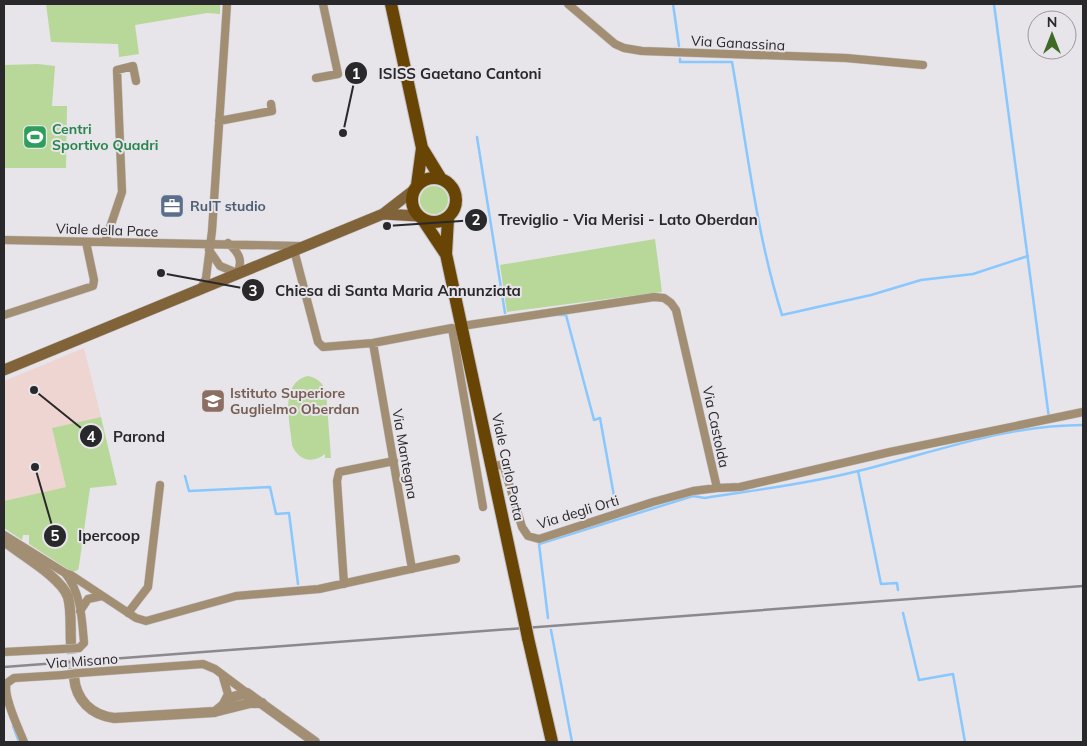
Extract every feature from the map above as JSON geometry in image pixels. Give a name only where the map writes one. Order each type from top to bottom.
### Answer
[{"type":"main road","points":[[391,4],[422,148],[442,179],[452,187],[455,193],[455,206],[448,218],[446,254]]},
{"type":"main road","points":[[422,148],[412,206],[446,254]]},
{"type":"main road","points":[[4,370],[383,214],[428,178],[442,179]]},
{"type":"main road","points":[[383,214],[421,218],[436,222],[448,218]]},
{"type":"main road","name":"Viale Carlo Porta","points":[[446,254],[552,742]]},
{"type":"street","points":[[201,288],[206,278],[209,247],[220,121],[227,4]]},
{"type":"street","points":[[316,78],[338,74],[323,4]]},
{"type":"street","name":"Via Ganassina","points":[[568,4],[615,44],[624,48],[672,53],[864,59],[923,64]]},
{"type":"street","points":[[105,242],[122,192],[117,70],[133,66],[136,81]]},
{"type":"street","points":[[220,121],[272,111],[271,104]]},
{"type":"street","name":"Viale della Pace","points":[[4,240],[209,247],[228,244],[298,248]]},
{"type":"street","points":[[4,315],[93,286],[94,280],[86,242]]},
{"type":"street","points":[[209,247],[220,266],[237,274],[241,262],[235,249],[228,244]]},
{"type":"street","points":[[298,248],[320,345],[328,348],[373,343],[452,328],[483,506]]},
{"type":"street","name":"Via Castolda","points":[[462,326],[654,297],[664,298],[671,303],[679,322],[692,371],[717,488],[740,487],[890,452],[1083,412]]},
{"type":"street","name":"Via Mantegna","points":[[373,343],[412,569]]},
{"type":"street","points":[[344,584],[337,481],[339,472],[394,461]]},
{"type":"street","name":"Via degli Orti","points":[[493,466],[500,465],[504,467],[522,527],[528,536],[544,538],[653,502],[693,491],[717,488]]},
{"type":"street","points":[[128,613],[148,587],[160,485]]},
{"type":"street","points":[[4,535],[65,573],[72,575],[128,613],[146,621],[236,596],[319,589],[456,559]]},
{"type":"street","points":[[4,541],[54,578],[66,592],[71,647]]},
{"type":"street","name":"Via Misano","points":[[4,652],[71,647],[84,643],[80,611],[74,587],[65,573]]},
{"type":"street","points":[[80,611],[88,598],[102,596]]},
{"type":"street","name":"Via Misano","points":[[24,742],[7,697],[7,683],[14,678],[76,675],[203,664],[210,666],[247,693]]},
{"type":"street","points":[[220,674],[227,688],[223,704]]},
{"type":"street","points":[[76,675],[78,693],[85,705],[108,717],[214,712],[238,705],[262,704]]},
{"type":"street","points":[[214,712],[233,697],[247,693]]},
{"type":"street","points":[[247,693],[315,742]]},
{"type":"street","points":[[238,705],[247,693]]},
{"type":"shaded area","points":[[84,348],[101,417],[52,428],[67,487],[4,501],[4,381]]},
{"type":"green space","points":[[46,4],[220,4],[220,14],[207,13],[135,25],[139,54],[119,57],[118,44],[51,42]]},
{"type":"green space","name":"Centri Sportivo Quadri","points":[[38,64],[55,66],[52,106],[67,106],[66,168],[4,168],[4,65]]},
{"type":"green space","points":[[434,186],[444,190],[448,200],[444,210],[434,214],[424,210],[420,200],[424,190]]},
{"type":"green space","points":[[655,239],[662,292],[507,312],[500,265]]},
{"type":"green space","points":[[308,376],[319,381],[326,391],[331,458],[325,458],[325,454],[315,459],[306,459],[297,454],[292,445],[288,404],[290,395],[293,386],[299,380]]},
{"type":"green space","points":[[101,417],[117,485],[90,488],[79,566],[78,570],[72,572],[29,544],[29,535],[23,535],[22,540],[4,528],[4,501],[66,487],[52,428]]},
{"type":"waterway","points":[[673,4],[679,46]]},
{"type":"waterway","points":[[994,4],[1049,418]]},
{"type":"waterway","points":[[680,59],[680,62],[732,62],[765,253],[782,315],[871,295],[921,280],[973,274],[1028,256]]},
{"type":"waterway","points":[[477,137],[505,313]]},
{"type":"waterway","points":[[558,315],[566,315],[594,420],[600,418],[616,507]]},
{"type":"waterway","points":[[548,618],[539,544],[693,496],[705,498],[801,483],[839,476],[997,435],[1054,426],[1083,425]]},
{"type":"waterway","points":[[858,471],[881,584],[897,583],[898,590]]},
{"type":"waterway","points":[[185,476],[189,491],[270,487],[276,514],[289,513],[298,584]]},
{"type":"waterway","points":[[903,613],[919,680],[953,674],[965,742]]},
{"type":"waterway","points":[[551,630],[572,742]]},
{"type":"waterway","points":[[13,726],[19,742]]},
{"type":"tunnel","points":[[71,644],[74,677]]},
{"type":"railway","points":[[4,667],[1083,586]]},
{"type":"place","name":"ISISS Gaetano Cantoni","points":[[343,133]]},
{"type":"place","name":"Centri Sportivo Quadri","points":[[35,137]]},
{"type":"place","name":"RuIT studio","points":[[172,206]]},
{"type":"place","name":"Treviglio - Via Merisi - Lato Oberdan","points":[[387,226]]},
{"type":"place","name":"Chiesa di Santa Maria Annunziata","points":[[161,273]]},
{"type":"place","name":"Parond","points":[[34,390]]},
{"type":"place","name":"Istituto Superiore Guglielmo Oberdan","points":[[213,401]]},
{"type":"place","name":"Ipercoop","points":[[35,467]]}]
